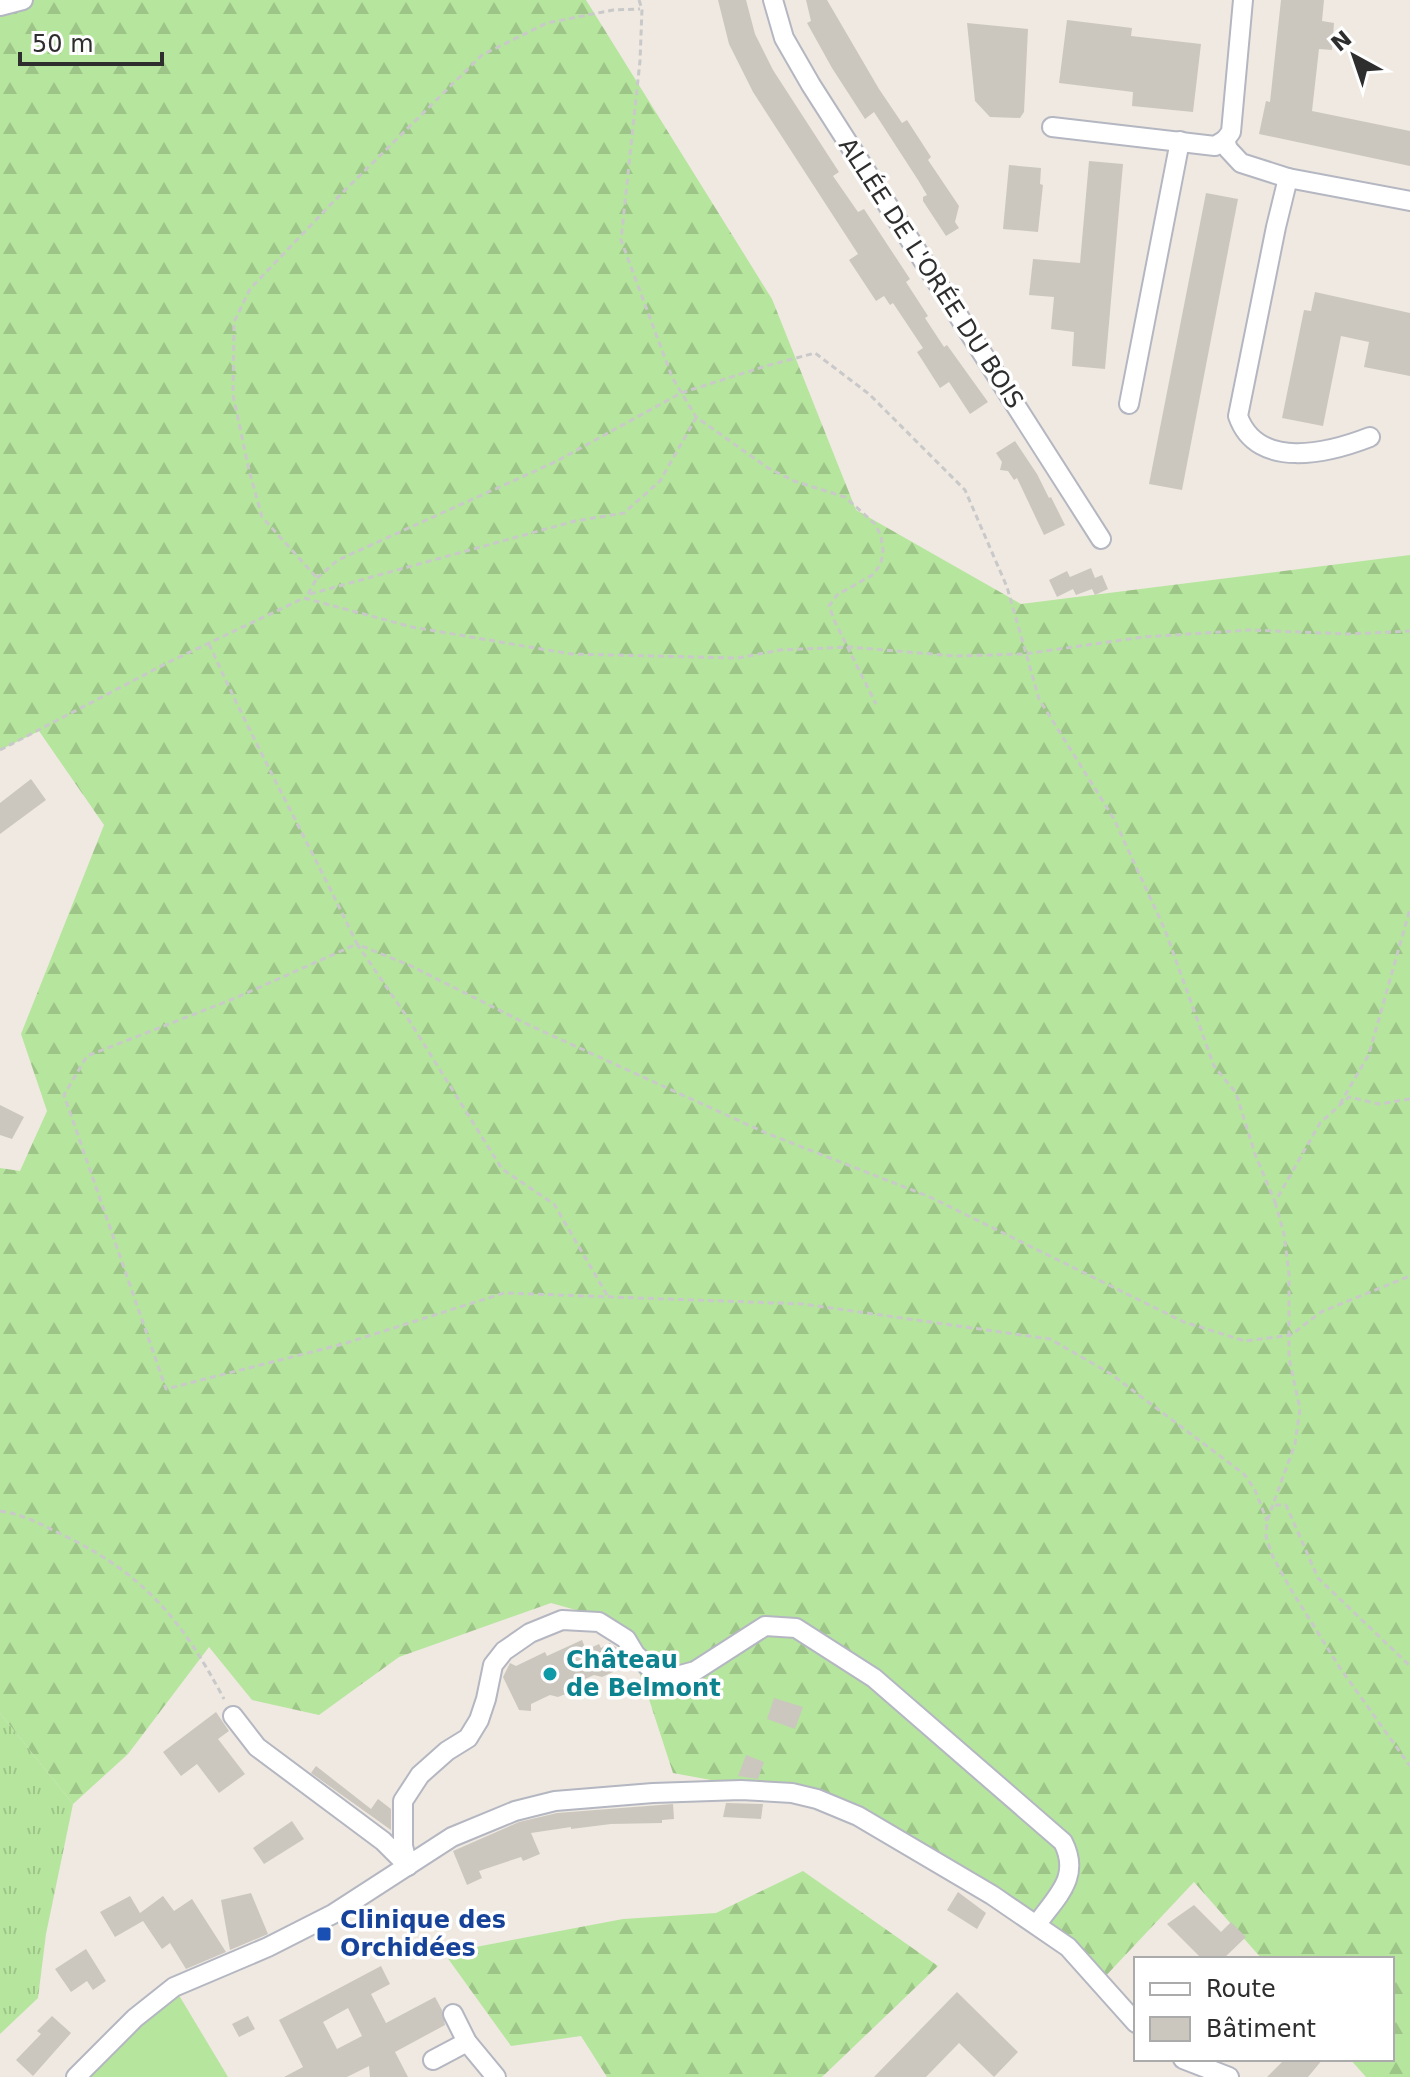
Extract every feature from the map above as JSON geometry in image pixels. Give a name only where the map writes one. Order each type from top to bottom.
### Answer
[{"type":"street","points":[[0,6],[23,0]]},
{"type":"street","name":"ALLÉE DE L'ORÉE DU BOIS","points":[[773,0],[784,38],[811,85],[1101,539]]},
{"type":"street","points":[[1052,127],[1215,146],[1225,140],[1231,132],[1243,0]]},
{"type":"street","points":[[1225,140],[1228,149],[1241,163],[1288,178],[1410,201]]},
{"type":"street","points":[[1129,404],[1180,141]]},
{"type":"street","points":[[1288,178],[1238,416],[1250,438],[1284,452],[1307,455],[1341,448],[1370,437]]},
{"type":"street","points":[[408,1866],[403,1846],[403,1801],[420,1775],[447,1751],[468,1738],[479,1720],[493,1665],[504,1651],[530,1633],[562,1620],[599,1622],[626,1639],[635,1654],[652,1670],[673,1677],[695,1671],[765,1626],[796,1628],[874,1678],[1063,1842],[1071,1858],[1070,1874],[1037,1924]]},
{"type":"street","points":[[233,1716],[257,1747],[383,1841],[408,1866]]},
{"type":"street","points":[[76,2077],[126,2027],[174,1987],[281,1940],[357,1900],[452,1837],[515,1811],[555,1801],[653,1793],[778,1792],[817,1799],[858,1816],[1037,1924],[1068,1947],[1134,2021]]},
{"type":"street","points":[[453,2014],[467,2042],[496,2077]]},
{"type":"street","points":[[433,2060],[467,2042]]},
{"type":"street","points":[[1188,2061],[1223,2076]]},
{"type":"path","points":[[639,0],[642,9],[640,61],[621,240],[672,377],[696,417],[768,468],[794,481],[845,497],[875,524],[881,536],[881,563],[874,574],[837,595],[829,606],[876,704]]},
{"type":"path","points":[[317,578],[262,517],[249,470],[233,395],[234,322],[250,289],[482,55],[547,23],[613,10],[642,9]]},
{"type":"path","points":[[306,596],[317,578],[338,560],[557,461],[681,393],[815,353],[869,394],[965,490],[1007,587],[1039,699],[1114,819],[1165,930],[1214,1066],[1236,1093],[1255,1154],[1275,1202],[1284,1234],[1289,1274],[1289,1358],[1300,1409],[1295,1444],[1267,1521],[1266,1537],[1290,1588],[1340,1668],[1410,1766]]},
{"type":"path","points":[[0,750],[306,596],[575,521],[624,513],[660,481],[696,417]]},
{"type":"path","points":[[306,596],[412,627],[571,654],[738,658],[780,650],[849,647],[955,656],[1024,654],[1143,637],[1250,630],[1348,634],[1410,631]]},
{"type":"path","points":[[209,644],[252,737],[357,944],[407,1017],[502,1169],[554,1204],[607,1295]]},
{"type":"path","points":[[1338,1107],[1369,1054],[1410,909]]},
{"type":"path","points":[[1267,1521],[1255,1490],[1244,1474],[1111,1374],[1050,1339],[803,1304],[504,1293],[343,1344],[166,1389],[64,1095],[87,1056],[233,999],[357,944],[409,965],[531,1026],[766,1133],[930,1197],[1184,1322],[1245,1341],[1291,1335],[1321,1312],[1410,1276]]},
{"type":"path","points":[[1275,1202],[1320,1123],[1349,1097],[1379,1104],[1410,1099]]},
{"type":"path","points":[[1275,1505],[1286,1505],[1318,1578],[1410,1666]]},
{"type":"path","points":[[0,1511],[19,1514],[98,1552],[148,1590],[175,1618],[199,1652],[233,1716]]},
{"type":"green space","points":[[0,0],[586,0],[772,299],[856,510],[1021,604],[1410,555],[1410,2077],[1366,2077],[1352,2061],[1394,2061],[1394,1957],[1260,1957],[1194,1882],[1100,1982],[1068,1947],[858,1816],[765,1790],[673,1773],[646,1690],[619,1622],[551,1603],[399,1657],[319,1715],[252,1700],[209,1647],[128,1754],[73,1804],[0,1713],[0,1168],[20,1171],[47,1111],[21,1034],[104,825],[39,731],[0,750]]},
{"type":"green space","points":[[0,1713],[73,1804],[46,1934],[38,1998],[0,2034]]},
{"type":"green space","points":[[803,1871],[938,1966],[822,2077],[607,2077],[581,2036],[511,2046],[444,1953],[623,1919],[716,1913]]},
{"type":"green space","points":[[174,1987],[228,2077],[76,2077]]},
{"type":"building","points":[[718,0],[746,0],[755,34],[773,70],[839,172],[833,176],[858,212],[864,209],[910,279],[906,282],[928,316],[925,318],[988,402],[970,414],[949,382],[940,388],[917,352],[923,348],[893,303],[890,305],[884,296],[876,301],[849,260],[858,254],[753,92],[729,44]]},
{"type":"building","points":[[806,0],[827,0],[879,89],[902,123],[907,120],[931,157],[928,160],[959,206],[955,222],[959,228],[946,236],[923,201],[927,195],[874,112],[865,119],[807,23],[811,21]]},
{"type":"building","points":[[1281,0],[1324,0],[1322,21],[1334,23],[1332,50],[1319,49],[1312,111],[1410,131],[1410,166],[1259,134],[1266,101],[1270,102]]},
{"type":"building","points":[[1067,20],[1132,28],[1131,36],[1201,44],[1193,112],[1132,106],[1133,92],[1059,83]]},
{"type":"building","points":[[967,23],[1028,29],[1024,112],[1020,118],[990,117],[975,101]]},
{"type":"building","points":[[1089,161],[1123,164],[1105,369],[1072,366],[1074,332],[1051,329],[1054,297],[1029,295],[1033,259],[1080,263]]},
{"type":"building","points":[[1009,165],[1041,168],[1040,184],[1043,185],[1038,232],[1003,229]]},
{"type":"building","points":[[1206,193],[1238,199],[1182,490],[1149,484]]},
{"type":"building","points":[[1315,292],[1410,313],[1410,376],[1364,367],[1369,342],[1341,336],[1323,426],[1282,418],[1304,310],[1311,311]]},
{"type":"building","points":[[1015,441],[1065,525],[1044,535],[1017,478],[1014,480],[1008,471],[1000,470],[1002,462],[996,453]]},
{"type":"building","points":[[1091,568],[1095,578],[1102,575],[1108,589],[1095,595],[1092,589],[1076,595],[1073,589],[1057,597],[1049,580],[1067,571],[1070,577]]},
{"type":"building","points":[[31,779],[46,800],[0,834],[0,803]]},
{"type":"building","points":[[0,1105],[24,1117],[12,1139],[0,1135]]},
{"type":"building","name":"Château de Belmont","points":[[582,1640],[586,1650],[610,1643],[624,1660],[615,1664],[613,1672],[602,1677],[594,1675],[569,1686],[568,1693],[558,1697],[550,1695],[531,1704],[531,1711],[519,1710],[503,1677],[510,1663],[516,1666]]},
{"type":"building","points":[[774,1698],[803,1707],[795,1729],[767,1719]]},
{"type":"building","points":[[216,1712],[229,1731],[218,1739],[245,1774],[219,1793],[197,1764],[181,1776],[163,1752]]},
{"type":"building","points":[[746,1755],[764,1762],[758,1779],[738,1776]]},
{"type":"building","points":[[316,1766],[371,1809],[378,1799],[391,1809],[391,1830],[311,1773]]},
{"type":"building","points":[[726,1803],[763,1804],[761,1819],[723,1817]]},
{"type":"building","points":[[673,1804],[674,1819],[662,1820],[662,1823],[571,1827],[531,1833],[540,1854],[479,1871],[482,1878],[467,1885],[453,1851],[519,1822],[557,1813]]},
{"type":"building","points":[[292,1821],[304,1839],[264,1864],[253,1848]]},
{"type":"building","points":[[958,1892],[986,1913],[977,1929],[947,1910]]},
{"type":"building","points":[[251,1893],[268,1934],[230,1950],[221,1900]]},
{"type":"building","points":[[130,1896],[140,1913],[163,1896],[174,1911],[192,1899],[226,1952],[186,1969],[170,1943],[162,1949],[143,1921],[115,1937],[100,1912]]},
{"type":"building","points":[[1194,1905],[1221,1932],[1231,1922],[1246,1937],[1225,1957],[1200,1957],[1167,1924]]},
{"type":"building","points":[[86,1949],[106,1981],[93,1990],[87,1981],[71,1992],[55,1969]]},
{"type":"building","points":[[381,1966],[390,1984],[371,1994],[386,2023],[435,1997],[445,2025],[395,2052],[408,2077],[370,2077],[369,2066],[347,2077],[284,2077],[303,2067],[279,2020]],"holes":[[[348,2008],[362,2036],[337,2049],[323,2022]]]},
{"type":"building","points":[[957,1992],[1018,2052],[994,2077],[959,2043],[926,2077],[874,2077]]},
{"type":"building","points":[[52,2016],[71,2033],[33,2076],[16,2060],[41,2034],[37,2031]]},
{"type":"building","points":[[248,2016],[255,2029],[239,2037],[232,2024]]},
{"type":"building","points":[[1283,2061],[1321,2061],[1308,2077],[1267,2077]]},
{"type":"place","name":"Château de Belmont","points":[[550,1674]]},
{"type":"place","name":"Clinique des Orchidées","points":[[324,1934]]}]
